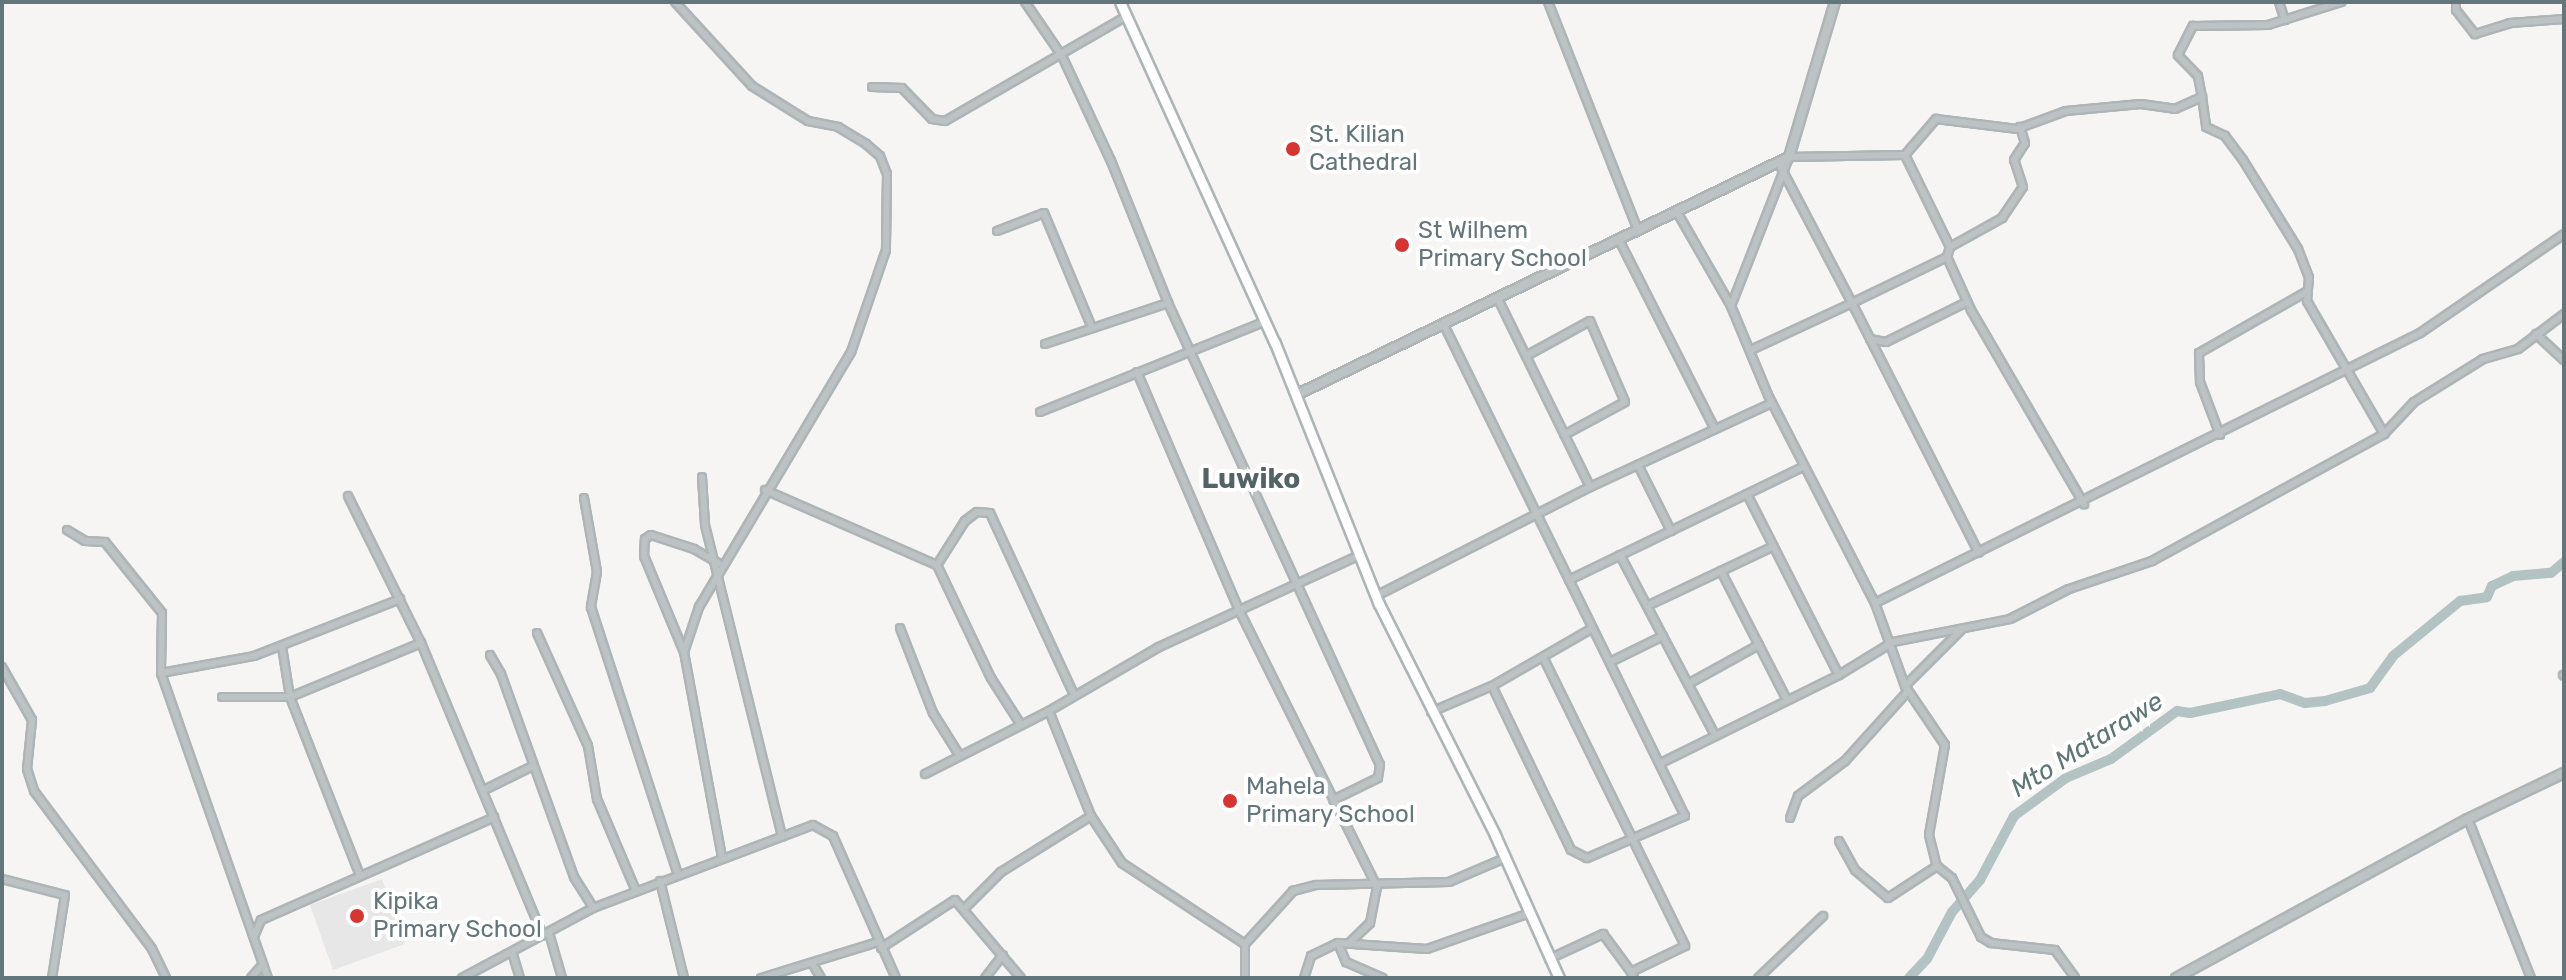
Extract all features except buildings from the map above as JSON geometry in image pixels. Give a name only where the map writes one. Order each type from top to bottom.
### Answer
[{"type":"main road","points":[[1120,2],[1266,321],[1376,596],[1505,858],[1559,978]]},
{"type":"street","points":[[675,2],[752,86],[808,121],[838,127],[866,144],[880,156],[887,174],[886,250],[876,287],[851,352],[765,490],[722,574],[699,607],[684,652]]},
{"type":"street","points":[[1025,2],[1062,56],[1168,303],[1380,765],[1378,778],[1333,800]]},
{"type":"street","points":[[1548,2],[1638,231]]},
{"type":"street","points":[[1731,306],[1789,157],[1835,2]]},
{"type":"street","points":[[2279,2],[2285,20]]},
{"type":"street","points":[[2341,2],[2260,26],[2193,26],[2178,55],[2198,76],[2206,127],[2234,148],[2298,249],[2309,278],[2307,301],[2384,434]]},
{"type":"street","points":[[2456,2],[2456,10],[2475,34],[2510,23],[2564,19]]},
{"type":"street","points":[[872,87],[902,88],[932,119],[945,121],[1128,15]]},
{"type":"street","points":[[1296,395],[1789,157],[1905,155],[1936,119],[2020,127],[2066,111],[2141,104],[2175,109],[2202,97]]},
{"type":"street","points":[[1950,247],[2002,218],[2023,187],[2014,160],[2025,143],[2020,127]]},
{"type":"street","points":[[1905,155],[1950,247],[1947,257],[1967,302],[2084,504]]},
{"type":"street","points":[[1778,162],[1979,553]]},
{"type":"street","points":[[1677,212],[1753,349],[1772,403],[1875,603],[1893,642],[1906,689],[1945,745],[1929,835],[1937,866],[1952,878],[1981,937],[1991,943],[2055,950],[2072,977]]},
{"type":"street","points":[[997,231],[1044,213],[1092,328]]},
{"type":"street","points":[[1875,603],[2084,504],[2420,333],[2564,234]]},
{"type":"street","points":[[2557,239],[2564,249]]},
{"type":"street","points":[[1619,240],[1715,429]]},
{"type":"street","points":[[1753,349],[1947,257]]},
{"type":"street","points":[[2220,435],[2200,382],[2199,353],[2306,292]]},
{"type":"street","points":[[1498,299],[1590,487]]},
{"type":"street","points":[[1870,339],[1886,342],[1967,302]]},
{"type":"street","points":[[1045,344],[1168,303]]},
{"type":"street","points":[[1661,763],[1839,675],[1893,642],[2010,619],[2069,589],[2152,561],[2384,434],[2414,402],[2483,359],[2518,349],[2564,314]]},
{"type":"street","points":[[1040,412],[1266,321]]},
{"type":"street","points":[[1526,356],[1590,321],[1625,402],[1564,435]]},
{"type":"street","points":[[1444,325],[1685,816],[1587,858],[1571,850],[1492,686]]},
{"type":"street","points":[[2536,334],[2564,360]]},
{"type":"street","points":[[1137,372],[1238,608],[1377,887],[1370,923],[1350,942]]},
{"type":"street","points":[[1376,596],[1590,487],[1772,403]]},
{"type":"street","points":[[1638,465],[1671,531]]},
{"type":"street","points":[[1569,580],[1803,467]]},
{"type":"street","points":[[702,477],[705,525],[722,574],[782,837]]},
{"type":"street","points":[[765,490],[937,565],[991,678],[1021,725]]},
{"type":"street","points":[[1747,494],[1839,675]]},
{"type":"street","points":[[348,496],[421,643],[562,978]]},
{"type":"street","points":[[584,498],[597,572],[591,607],[678,874]]},
{"type":"street","points":[[937,565],[965,521],[977,512],[990,513],[1074,695]]},
{"type":"street","points":[[67,530],[85,541],[105,542],[162,613],[161,673],[268,978]]},
{"type":"street","points":[[718,563],[694,549],[651,535],[645,539],[644,556],[684,652],[722,857]]},
{"type":"street","points":[[1647,606],[1774,546]]},
{"type":"street","points":[[925,774],[958,753],[1049,711],[1238,608],[1360,555]]},
{"type":"street","points":[[1620,555],[1715,735]]},
{"type":"street","points":[[1721,571],[1787,700]]},
{"type":"street","points":[[161,673],[229,663],[282,647],[400,599]]},
{"type":"street","points":[[900,628],[933,713],[958,753]]},
{"type":"street","points":[[1431,712],[1492,686],[1544,659],[1553,648],[1593,628]]},
{"type":"street","points":[[1790,818],[1798,796],[1845,761],[1961,630]]},
{"type":"street","points":[[537,633],[588,746],[597,799],[636,891]]},
{"type":"street","points":[[1610,662],[1663,636]]},
{"type":"street","points":[[222,697],[290,697],[421,643]]},
{"type":"street","points":[[1688,684],[1759,645]]},
{"type":"street","points":[[282,647],[290,697],[360,876]]},
{"type":"street","points":[[490,655],[574,877],[593,908]]},
{"type":"street","points":[[1544,659],[1685,946],[1632,975],[1603,934],[1549,959]]},
{"type":"street","points":[[2,667],[32,720],[27,769],[34,791],[152,949],[166,978]]},
{"type":"street","points":[[1049,711],[1091,816],[1122,863],[1245,944]]},
{"type":"street","points":[[484,790],[533,766]]},
{"type":"street","points":[[2176,978],[2468,819],[2564,773]]},
{"type":"street","points":[[965,908],[1001,872],[1091,816]]},
{"type":"street","points":[[254,936],[261,920],[494,817]]},
{"type":"street","points":[[2468,819],[2531,978]]},
{"type":"street","points":[[462,978],[593,908],[813,825],[833,836],[896,978]]},
{"type":"street","points":[[1839,841],[1855,870],[1888,898],[1937,866]]},
{"type":"street","points":[[1245,978],[1245,944],[1293,891],[1316,885],[1377,887],[1449,882],[1505,858]]},
{"type":"street","points":[[2,879],[65,895],[52,978]]},
{"type":"street","points":[[660,881],[684,978]]},
{"type":"street","points":[[761,978],[880,945],[921,924],[936,908],[955,900],[965,908],[1021,978]]},
{"type":"street","points":[[1304,978],[1311,956],[1338,943],[1427,949],[1530,913]]},
{"type":"street","points":[[1758,978],[1823,916]]},
{"type":"street","points":[[1338,943],[1346,962],[1383,978]]},
{"type":"street","points":[[512,952],[520,978]]},
{"type":"street","points":[[985,978],[1003,955]]},
{"type":"street","points":[[812,963],[821,978]]},
{"type":"street","points":[[251,978],[263,964]]},
{"type":"shaded area","points":[[382,879],[405,944],[333,970],[310,905]]},
{"type":"waterway","name":"Mto Matarawe","points":[[1909,978],[1927,959],[1952,912],[1980,880],[2014,816],[2066,778],[2111,759],[2177,711],[2190,713],[2280,694],[2305,703],[2325,701],[2370,688],[2393,656],[2460,601],[2487,597],[2492,586],[2513,576],[2551,573],[2564,562]]},
{"type":"place","name":"St. Kilian Cathedral","points":[[1293,149]]},
{"type":"place","name":"St Wilhem Primary School","points":[[1402,245]]},
{"type":"place","name":"Mahela Primary School","points":[[1230,801]]},
{"type":"place","name":"Kipika Primary School","points":[[357,916]]},
{"type":"district","name":"Luwiko","points":[[1251,479]]}]
